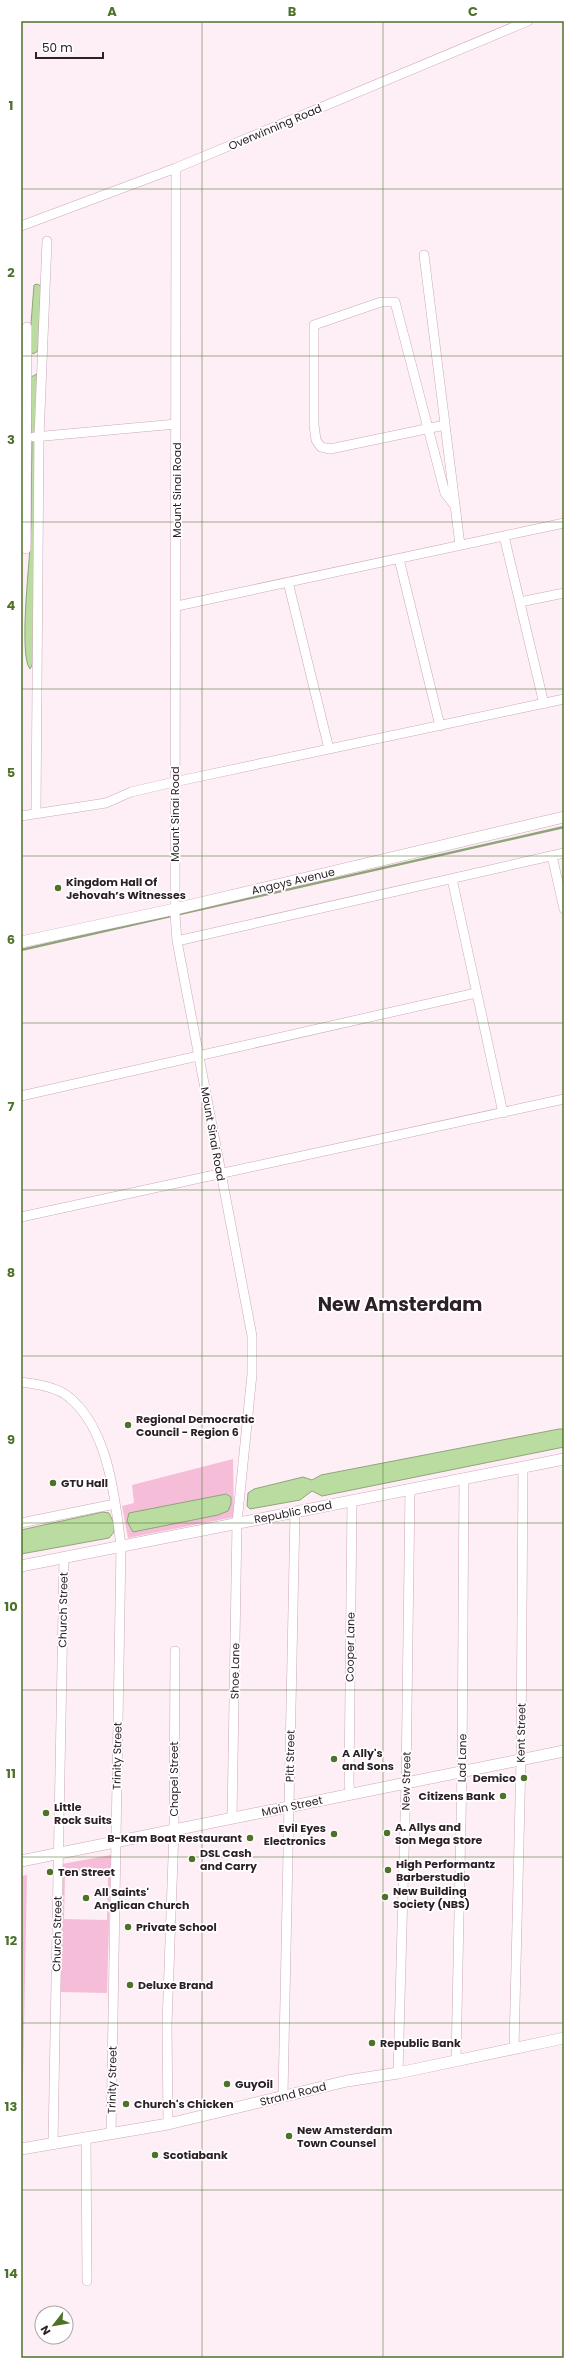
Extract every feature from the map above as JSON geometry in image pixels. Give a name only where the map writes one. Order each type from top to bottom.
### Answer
[{"type":"street","name":"Overwinning Road","points":[[21,226],[176,168],[528,21]]},
{"type":"street","name":"Mount Sinai Road","points":[[176,168],[177,606],[174,782],[175,912],[177,941],[252,1336],[252,1374],[237,1523]]},
{"type":"street","points":[[36,812],[39,437],[47,241]]},
{"type":"street","points":[[424,255],[460,545]]},
{"type":"street","points":[[445,426],[428,429],[330,449],[320,447],[316,440],[314,424],[314,325],[381,302],[395,302],[428,429],[445,493],[455,506]]},
{"type":"street","points":[[26,550],[27,327]]},
{"type":"street","points":[[27,438],[176,424]]},
{"type":"street","points":[[177,606],[564,523]]},
{"type":"street","points":[[504,536],[544,704]]},
{"type":"street","points":[[399,559],[440,726]]},
{"type":"street","points":[[288,582],[329,749]]},
{"type":"street","points":[[520,602],[564,593]]},
{"type":"street","points":[[21,816],[36,812],[106,803],[131,792],[174,782],[564,699]]},
{"type":"street","name":"Angoys Avenue","points":[[21,942],[175,912],[564,817]]},
{"type":"street","points":[[177,941],[564,853]]},
{"type":"street","points":[[552,856],[564,909]]},
{"type":"street","points":[[452,879],[503,1113]]},
{"type":"street","points":[[21,1096],[476,993]]},
{"type":"street","points":[[21,1217],[564,1099]]},
{"type":"street","name":"Trinity Street","points":[[21,1382],[54,1389],[70,1397],[89,1420],[104,1458],[115,1504],[121,1546],[111,2134]]},
{"type":"street","name":"Republic Road","points":[[21,1566],[564,1459]]},
{"type":"street","name":"Kent Street","points":[[514,2048],[521,1759],[523,1467]]},
{"type":"street","name":"Lad Lane","points":[[456,2061],[462,1771],[464,1478]]},
{"type":"street","name":"New Street","points":[[398,2073],[406,1782],[410,1489]]},
{"type":"street","name":"Cooper Lane","points":[[351,1794],[348,1785],[352,1501]]},
{"type":"street","points":[[21,1523],[115,1504]]},
{"type":"street","name":"Pitt Street","points":[[283,2096],[296,1512]]},
{"type":"street","name":"Shoe Lane","points":[[232,1818],[237,1523]]},
{"type":"street","name":"Church Street","points":[[53,2142],[64,1558]]},
{"type":"street","name":"Chapel Street","points":[[168,2124],[167,2024],[174,1830],[175,1651]]},
{"type":"street","name":"Main Street","points":[[21,1861],[564,1751]]},
{"type":"street","name":"Strand Road","points":[[21,2149],[53,2142],[168,2124],[347,2081],[398,2073],[564,2038]]},
{"type":"street","points":[[86,2137],[86,2281]]},
{"type":"shaded area","points":[[37,284],[41,286],[38,351],[33,354],[29,349],[34,285]]},
{"type":"shaded area","points":[[37,374],[36,431],[31,433],[31,377]]},
{"type":"shaded area","points":[[34,441],[36,443],[33,663],[30,669],[25,648],[25,630],[31,534],[32,442]]},
{"type":"shaded area","points":[[564,1429],[564,1447],[322,1496],[312,1491],[300,1500],[250,1509],[247,1506],[248,1493],[254,1489],[303,1477],[312,1480],[321,1475]]},
{"type":"shaded area","points":[[233,1459],[234,1517],[128,1538],[122,1506],[134,1503],[132,1485]]},
{"type":"shaded area","points":[[226,1494],[231,1497],[231,1504],[228,1511],[218,1515],[133,1532],[127,1521],[129,1513]]},
{"type":"shaded area","points":[[103,1512],[109,1513],[114,1523],[114,1532],[109,1538],[21,1554],[21,1530]]},
{"type":"shaded area","points":[[111,1855],[107,1993],[60,1992],[62,1864]],"holes":[[[65,1876],[108,1877],[107,1920],[64,1919]]]},
{"type":"shaded area","points":[[27,1875],[22,2133],[21,2133],[21,1876]]},
{"type":"waterway","points":[[21,950],[564,827]]},
{"type":"place","name":"Kingdom Hall Of Jehovah’s Witnesses","points":[[58,888]]},
{"type":"place","name":"Regional Democratic Council - Region 6","points":[[128,1425]]},
{"type":"place","name":"GTU Hall","points":[[53,1483]]},
{"type":"place","name":"A Ally's and Sons","points":[[334,1759]]},
{"type":"place","name":"Demico","points":[[524,1778]]},
{"type":"place","name":"Citizens Bank","points":[[503,1796]]},
{"type":"place","name":"Little Rock Suits","points":[[46,1813]]},
{"type":"place","name":"A. Allys and Son Mega Store","points":[[387,1833]]},
{"type":"place","name":"Evil Eyes Electronics","points":[[334,1834]]},
{"type":"place","name":"B-Kam Boat Restaurant","points":[[250,1838]]},
{"type":"place","name":"DSL Cash and Carry","points":[[192,1859]]},
{"type":"place","name":"High Performantz Barberstudio","points":[[388,1870]]},
{"type":"place","name":"Ten Street","points":[[50,1872]]},
{"type":"place","name":"New Building Society (NBS)","points":[[385,1897]]},
{"type":"place","name":"All Saints' Anglican Church","points":[[86,1898]]},
{"type":"place","name":"Private School","points":[[128,1927]]},
{"type":"place","name":"Deluxe Brand","points":[[130,1985]]},
{"type":"place","name":"Republic Bank","points":[[372,2043]]},
{"type":"place","name":"GuyOil","points":[[227,2084]]},
{"type":"place","name":"Church's Chicken","points":[[126,2104]]},
{"type":"place","name":"New Amsterdam Town Counsel","points":[[289,2136]]},
{"type":"place","name":"Scotiabank","points":[[155,2155]]},
{"type":"district","name":"New Amsterdam","points":[[400,1304]]}]
